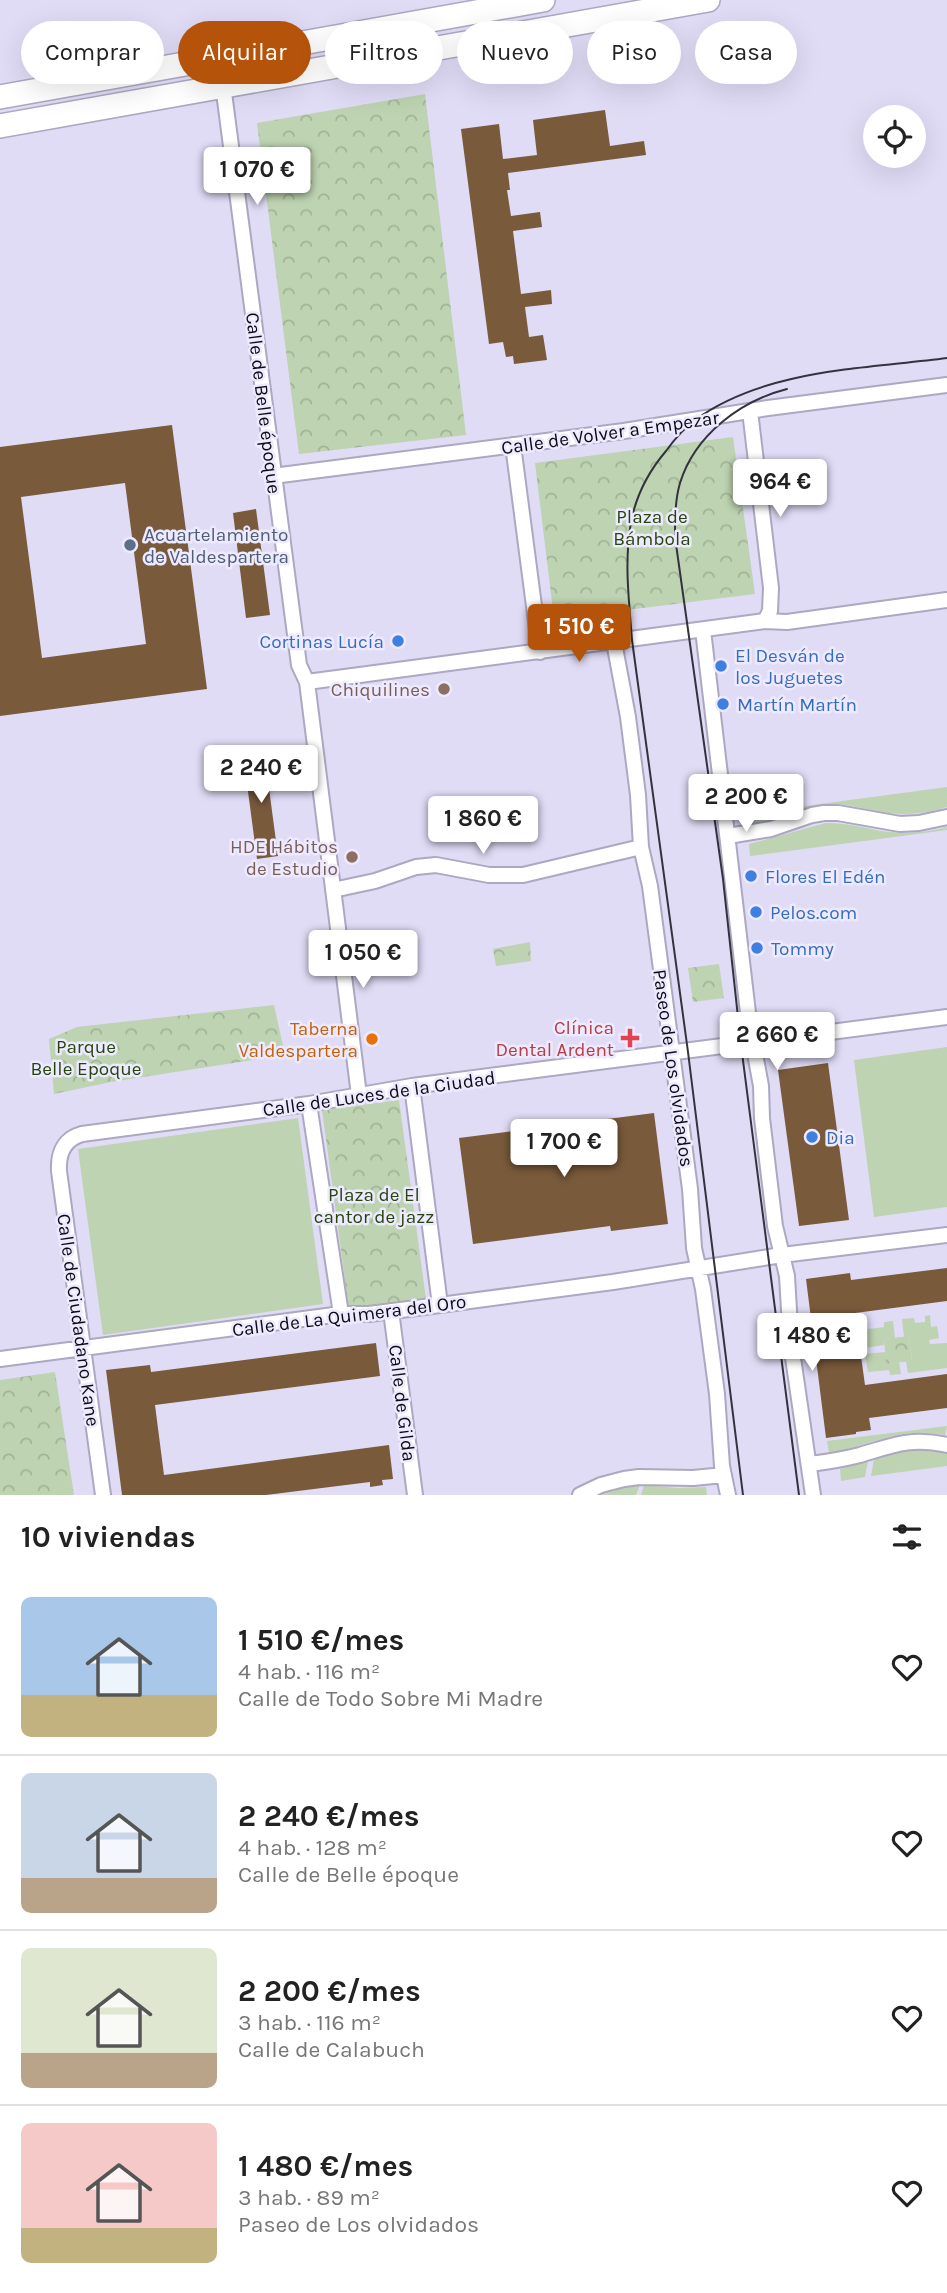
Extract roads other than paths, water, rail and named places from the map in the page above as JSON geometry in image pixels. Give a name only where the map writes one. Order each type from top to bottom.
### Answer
[{"type":"main road","points":[[311,42],[543,0]]},
{"type":"main road","points":[[0,126],[708,0]]},
{"type":"main road","points":[[0,97],[178,66]]},
{"type":"street","name":"Calle de Belle époque","points":[[223,85],[299,665],[307,682],[359,1095]]},
{"type":"street","name":"Calle de Volver a Empezar","points":[[274,476],[947,385]]},
{"type":"street","points":[[750,411],[771,587],[770,611],[765,621]]},
{"type":"street","points":[[513,445],[540,652]]},
{"type":"street","points":[[307,682],[765,621],[786,622],[947,600]]},
{"type":"street","points":[[703,630],[749,1021],[761,1086],[762,1118],[775,1226],[787,1276],[791,1344],[813,1495]]},
{"type":"street","name":"Paseo de Los olvidados","points":[[614,642],[628,717],[638,795],[641,847],[649,878],[690,1189],[694,1248],[717,1394],[728,1495]]},
{"type":"street","points":[[728,836],[771,829],[824,813],[900,824],[947,817]]},
{"type":"street","points":[[333,890],[375,881],[416,867],[436,865],[489,875],[523,875],[641,847]]},
{"type":"street","name":"Calle de Luces de la Ciudad","points":[[64,1146],[73,1137],[82,1134],[309,1104],[412,1086],[947,1017]]},
{"type":"street","points":[[412,1086],[440,1305]]},
{"type":"street","points":[[309,1104],[341,1314]]},
{"type":"street","name":"Calle de Ciudadano Kane","points":[[64,1146],[58,1159],[59,1171],[103,1495]]},
{"type":"street","points":[[698,1269],[782,1255],[947,1235]]},
{"type":"street","name":"Calle de La Quimera del Oro","points":[[0,1359],[341,1314],[440,1305],[698,1269]]},
{"type":"street","name":"Calle de Gilda","points":[[391,1311],[415,1495]]},
{"type":"street","points":[[810,1464],[906,1441],[930,1441],[947,1445]]},
{"type":"street","points":[[580,1495],[601,1485],[631,1478],[676,1479],[724,1475]]},
{"type":"tram line","points":[[743,1495],[688,1052],[632,640],[627,566],[631,522],[649,475],[676,438],[695,420],[723,403],[752,390],[816,374],[947,358]]},
{"type":"tram line","points":[[787,389],[736,411],[708,435],[696,450],[678,489],[675,537],[723,879],[741,1045],[799,1495]]},
{"type":"place","name":"Acuartelamiento de Valdespartera","points":[[130,545]]},
{"type":"place","name":"Cortinas Lucía","points":[[398,641]]},
{"type":"place","name":"El Desván de los Juguetes","points":[[721,666]]},
{"type":"place","name":"Chiquilines","points":[[444,689]]},
{"type":"place","name":"Martín Martín","points":[[723,704]]},
{"type":"place","name":"HDE Hábitos de Estudio","points":[[352,857]]},
{"type":"place","name":"Flores El Edén","points":[[751,876]]},
{"type":"place","name":"Pelos.com","points":[[756,912]]},
{"type":"place","name":"Tommy","points":[[757,948]]},
{"type":"place","name":"Clínica Dental Ardent","points":[[630,1038]]},
{"type":"place","name":"Taberna Valdespartera","points":[[372,1039]]},
{"type":"place","name":"Dia","points":[[812,1137]]},
{"type":"park label","name":"Plaza de Bámbola","points":[[652,527]]},
{"type":"park label","name":"Parque Belle Epoque","points":[[86,1057]]},
{"type":"park label","name":"Plaza de El cantor de jazz","points":[[374,1205]]}]
